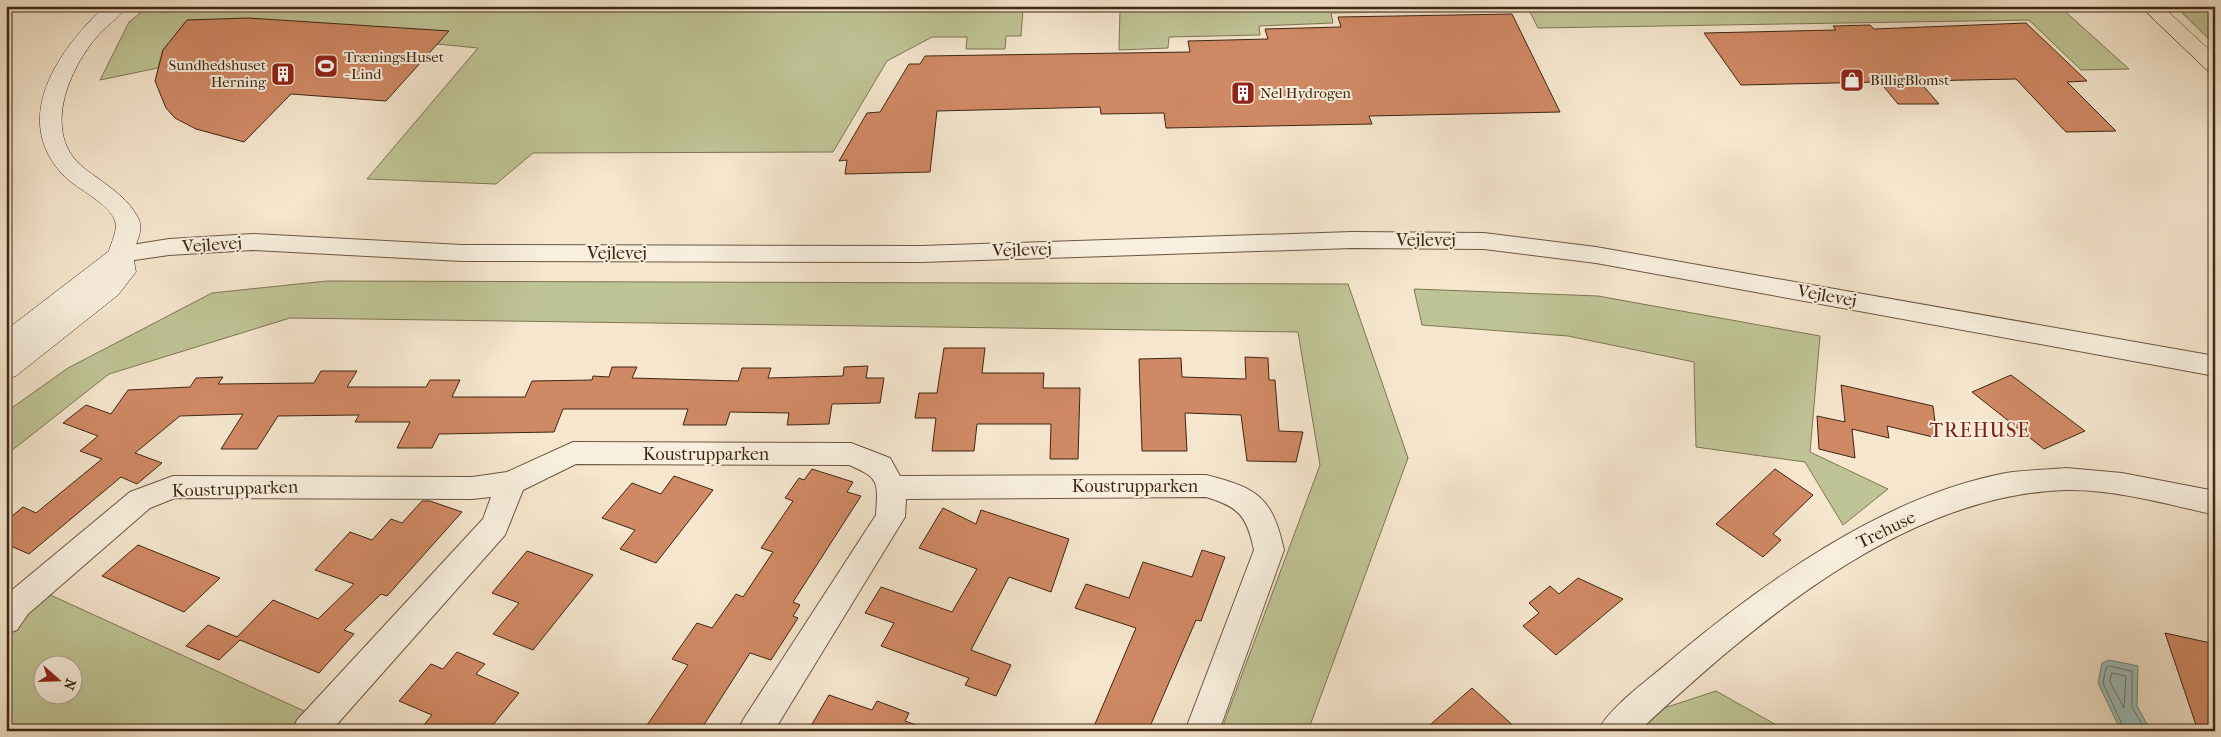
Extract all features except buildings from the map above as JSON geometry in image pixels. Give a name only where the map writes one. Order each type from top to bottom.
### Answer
[{"type":"highway","points":[[2150,6],[2215,67]]},
{"type":"street","points":[[6,369],[109,289],[123,272],[120,254],[126,236],[127,221],[119,209],[71,170],[54,147],[49,117],[54,95],[65,66],[87,35],[117,6]]},
{"type":"street","name":"Vejlevej","points":[[120,254],[169,247],[253,242],[462,253],[922,254],[1352,240],[1484,241],[1596,255],[2215,366]]},
{"type":"street","points":[[6,344],[120,254]]},
{"type":"street","name":"Koustrupparken","points":[[6,620],[17,606],[140,500],[173,487],[472,488],[511,483],[573,453],[851,454],[880,466],[892,488],[1206,486],[1235,494],[1256,509],[1265,529],[1269,550],[1202,731]]},
{"type":"street","name":"Trehuse","points":[[1614,731],[1723,636],[1842,552],[1940,504],[2004,485],[2065,479],[2130,486],[2215,503]]},
{"type":"street","points":[[309,731],[495,526],[511,483]]},
{"type":"street","points":[[755,731],[890,517],[892,488]]},
{"type":"green space","points":[[149,6],[626,6],[628,8],[1023,9],[1021,36],[1006,36],[1005,49],[966,49],[967,37],[932,37],[887,61],[833,152],[533,153],[496,184],[367,179],[478,48],[437,44],[448,31],[187,20],[163,50],[158,68],[100,80],[129,22]]},
{"type":"green space","points":[[1206,6],[2059,6],[2129,69],[2081,70],[2029,20],[1538,28],[1530,12],[1518,10],[1331,13],[1333,23],[1259,26],[1260,35],[1169,37],[1168,48],[1119,50],[1120,9]]},
{"type":"green space","points":[[2175,6],[2215,6],[2215,45]]},
{"type":"green space","points":[[327,281],[1348,284],[1408,458],[1308,731],[1221,731],[1320,465],[1298,332],[290,318],[109,374],[6,455],[6,412],[68,368],[212,293]]},
{"type":"green space","points":[[1414,289],[1598,296],[1820,336],[1810,452],[1888,489],[1843,525],[1805,462],[1696,447],[1694,362],[1568,336],[1422,325]]},
{"type":"green space","points":[[46,593],[315,716],[301,731],[6,731],[6,639],[31,607]]},
{"type":"green space","points":[[1716,691],[1787,731],[1635,731],[1655,711]]},
{"type":"water","points":[[2109,660],[2138,666],[2137,706],[2151,731],[2121,731],[2098,683],[2102,663]]},
{"type":"place","name":"TræningsHuset - Lind","points":[[326,66]]},
{"type":"place","name":"Sundhedshuset Herning","points":[[283,74]]},
{"type":"place","name":"BilligBlomst","points":[[1852,80]]},
{"type":"place","name":"Nel Hydrogen","points":[[1243,93]]},
{"type":"district","name":"TREHUSE","points":[[1980,430]]}]
